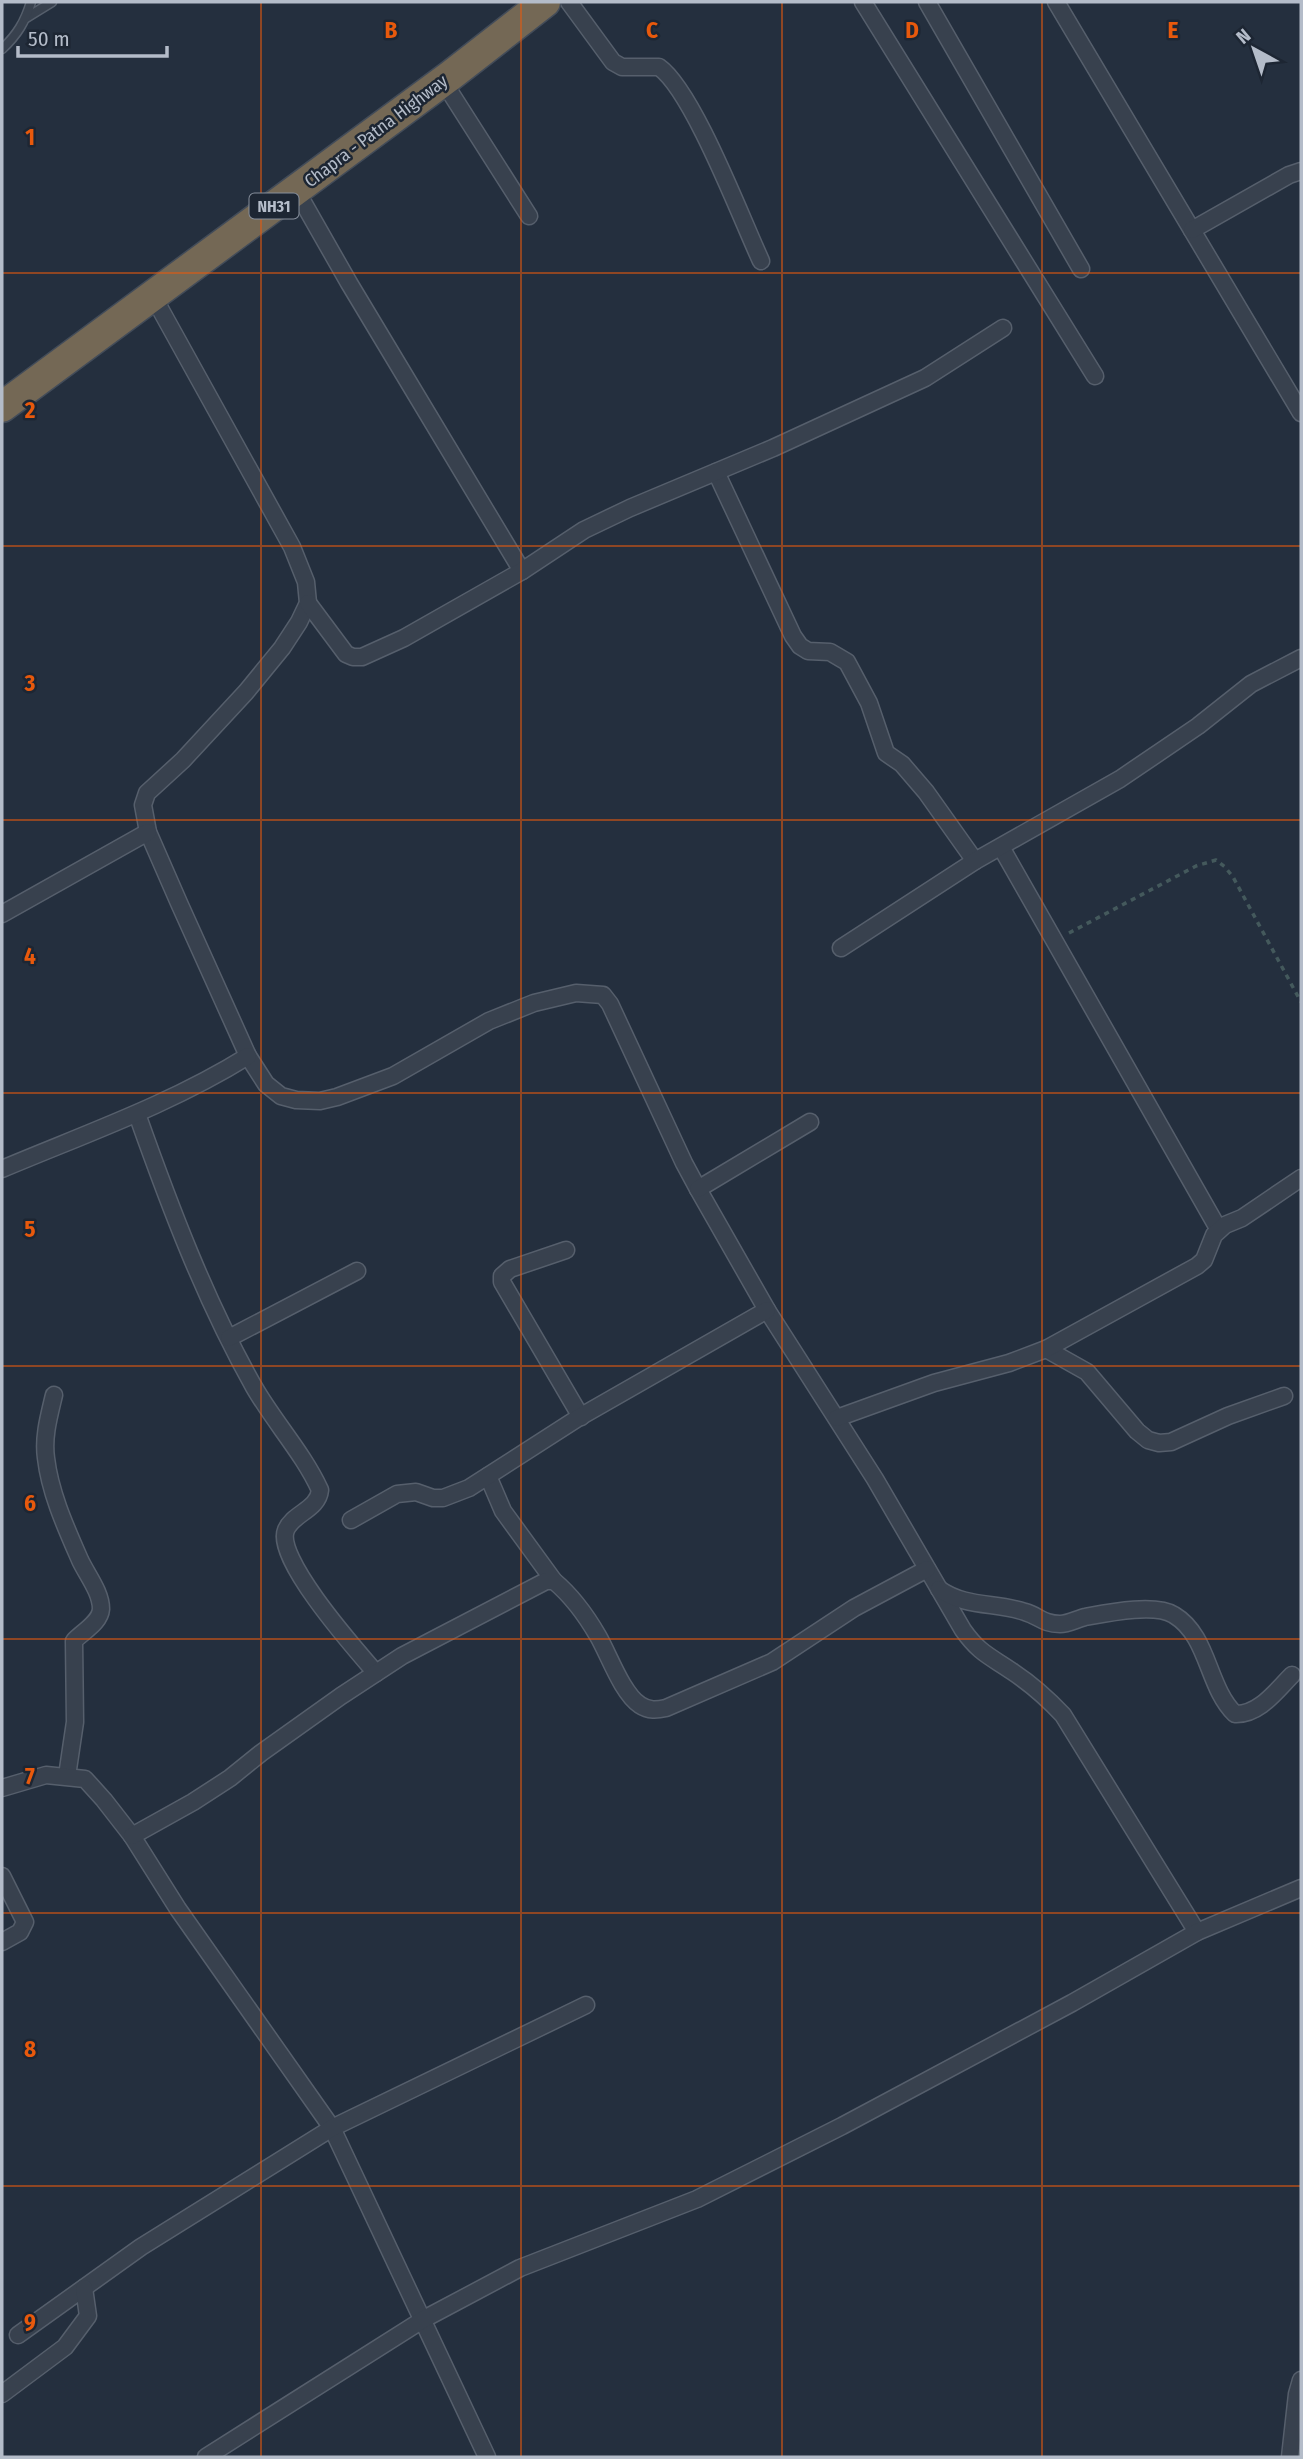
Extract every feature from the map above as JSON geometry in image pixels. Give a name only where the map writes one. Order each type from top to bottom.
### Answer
[{"type":"highway","name":"Chapra - Patna Highway","points":[[2,407],[443,81],[545,2]]},
{"type":"street","points":[[569,2],[613,62],[622,67],[659,67],[669,75],[699,124],[761,261]]},
{"type":"street","points":[[863,2],[1095,376]]},
{"type":"street","points":[[927,2],[1048,207],[1081,269]]},
{"type":"street","points":[[1056,2],[1301,413]]},
{"type":"street","points":[[443,81],[529,216]]},
{"type":"street","points":[[1192,230],[1289,175],[1301,171]]},
{"type":"street","points":[[296,190],[367,315],[522,571]]},
{"type":"street","points":[[153,296],[287,537],[306,582],[308,603],[282,648],[246,692],[183,760],[147,793],[143,805],[148,832],[248,1056],[266,1084],[281,1096],[320,1101],[393,1076],[489,1021],[534,1003],[576,993],[603,995],[610,1004],[698,1189],[767,1310],[837,1418],[937,1588],[974,1646],[986,1657],[1015,1673],[1063,1715],[1197,1932]]},
{"type":"street","points":[[308,603],[346,654],[362,657],[404,638],[522,571],[584,530],[925,378],[1003,328]]},
{"type":"street","points":[[716,472],[793,636],[800,646],[808,651],[830,652],[847,662],[869,703],[886,753],[902,764],[926,792],[975,862]]},
{"type":"street","points":[[841,948],[975,862],[1120,779],[1198,726],[1251,684],[1301,658]]},
{"type":"street","points":[[2,914],[148,832]]},
{"type":"street","points":[[1001,847],[1219,1230]]},
{"type":"street","points":[[2,1169],[137,1114],[211,1079],[248,1056]]},
{"type":"street","points":[[137,1114],[187,1249],[229,1338],[255,1388],[320,1490],[315,1502],[286,1530],[284,1539],[291,1559],[328,1617],[376,1673]]},
{"type":"street","points":[[698,1189],[810,1122]]},
{"type":"street","points":[[837,1418],[934,1383],[1009,1363],[1046,1349],[1197,1266],[1204,1260],[1214,1235],[1225,1224],[1242,1218],[1301,1178]]},
{"type":"street","points":[[566,1250],[510,1269],[502,1276],[502,1282],[581,1417]]},
{"type":"street","points":[[229,1338],[357,1271]]},
{"type":"street","points":[[351,1520],[397,1494],[416,1492],[433,1498],[452,1496],[581,1417],[767,1310]]},
{"type":"street","points":[[1046,1349],[1087,1372],[1137,1431],[1148,1440],[1159,1443],[1171,1442],[1228,1416],[1284,1396]]},
{"type":"street","points":[[54,1395],[46,1425],[45,1457],[55,1496],[80,1561],[93,1584],[101,1610],[99,1617],[74,1641],[75,1722],[67,1776]]},
{"type":"street","points":[[488,1476],[503,1511],[597,1634],[629,1694],[640,1705],[652,1711],[666,1708],[772,1662],[854,1608],[926,1570]]},
{"type":"street","points":[[132,1836],[230,1778],[261,1753],[402,1656],[545,1581],[554,1581]]},
{"type":"street","points":[[937,1588],[958,1600],[1028,1612],[1044,1623],[1062,1624],[1138,1610],[1173,1614],[1187,1626],[1202,1651],[1225,1705],[1235,1714],[1245,1714],[1259,1707],[1292,1675]]},
{"type":"street","points":[[2,1788],[46,1775],[85,1779],[132,1836],[178,1909],[332,2128],[424,2319],[486,2457]]},
{"type":"street","points":[[2,1876],[25,1922],[20,1932],[2,1942]]},
{"type":"street","points":[[206,2457],[424,2319],[520,2268],[697,2199],[992,2046],[1197,1932],[1301,1888]]},
{"type":"street","points":[[18,2335],[141,2247],[332,2128],[586,2005]]},
{"type":"street","points":[[2,2394],[65,2347],[76,2333],[88,2316],[84,2288]]},
{"type":"street","points":[[1290,2457],[1301,2380]]},
{"type":"lane","points":[[2,49],[15,38],[31,2]]},
{"type":"lane","points":[[26,18],[52,2]]},
{"type":"path","points":[[1054,940],[1130,903],[1196,866],[1216,860],[1233,877],[1301,1002]]}]
